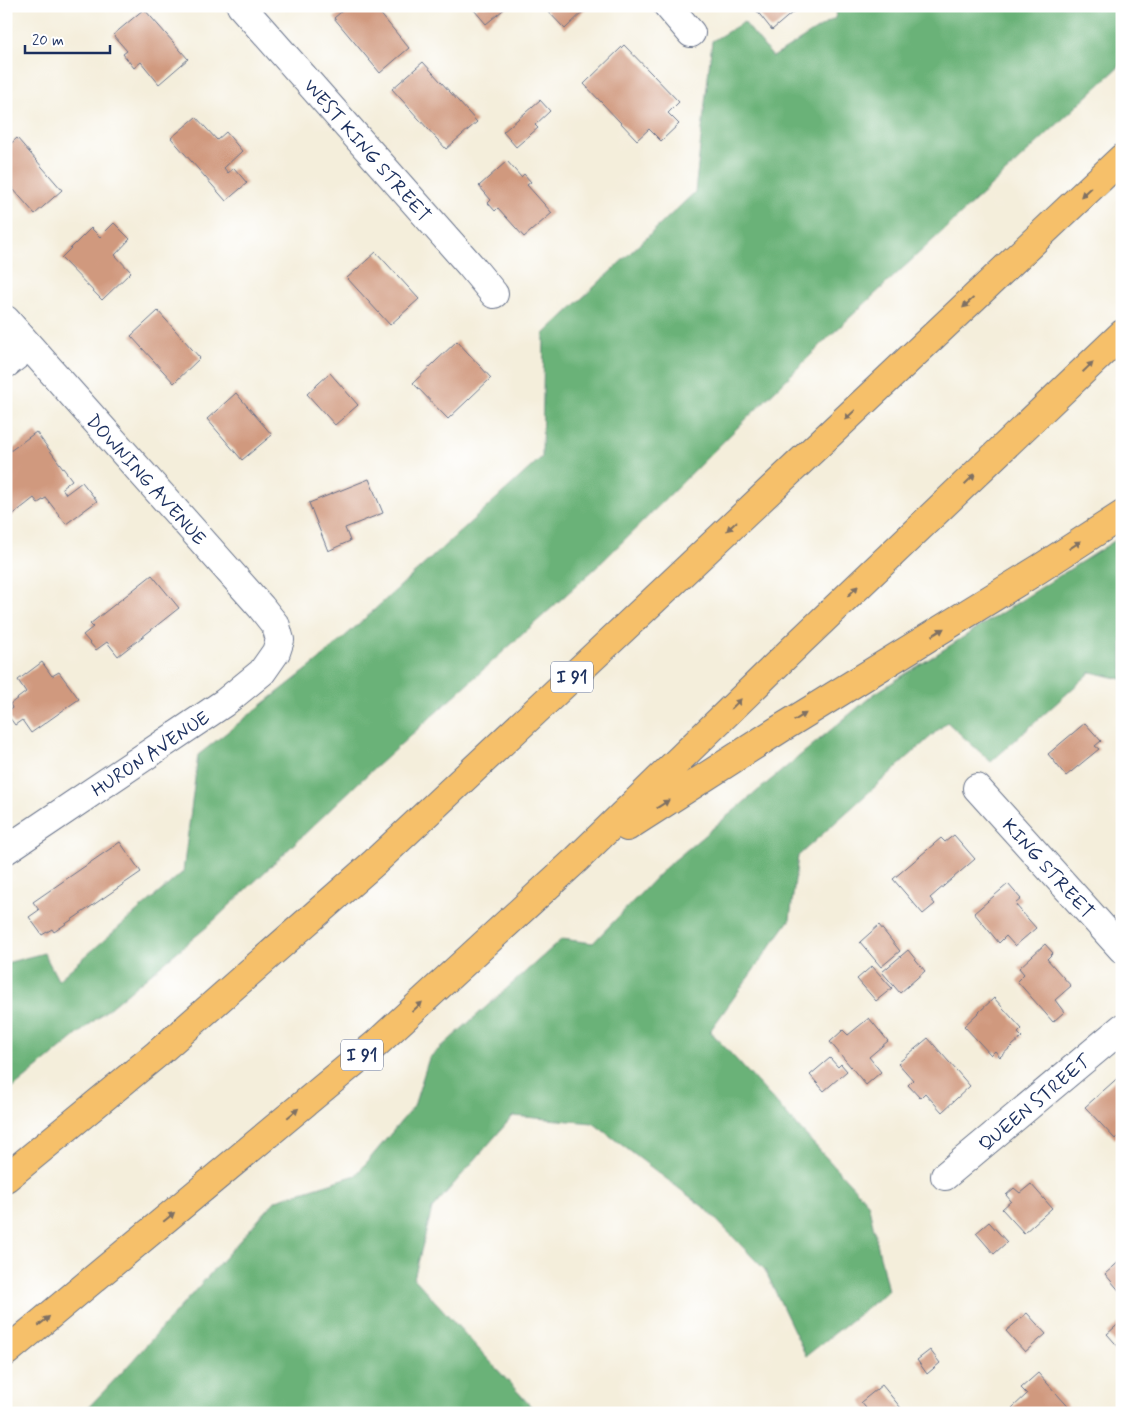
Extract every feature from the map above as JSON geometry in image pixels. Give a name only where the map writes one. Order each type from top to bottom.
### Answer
[{"type":"highway","name":"I 91","points":[[6,1178],[157,1054],[375,862],[1122,158]]},
{"type":"highway","name":"I 91","points":[[6,1352],[376,1044],[577,859],[808,634],[1122,334]]},
{"type":"highway","points":[[577,859],[780,729],[1122,515]]},
{"type":"street","name":"WEST KING STREET","points":[[241,6],[494,294]]},
{"type":"street","points":[[668,6],[691,34]]},
{"type":"street","name":"DOWNING AVENUE","points":[[6,320],[261,607],[276,626],[280,643]]},
{"type":"street","points":[[6,364],[29,346]]},
{"type":"street","name":"HURON AVENUE","points":[[6,850],[224,704],[262,672],[280,643]]},
{"type":"street","name":"KING STREET","points":[[977,788],[1122,948]]},
{"type":"street","name":"QUEEN STREET","points":[[945,1176],[1122,1028]]},
{"type":"green space","points":[[838,6],[1122,6],[1122,64],[830,336],[599,565],[358,783],[208,926],[6,1094],[6,963],[44,953],[58,980],[183,872],[198,755],[318,661],[542,457],[544,334],[695,192],[712,41],[744,22],[773,57],[835,18]]},
{"type":"green space","points":[[1122,536],[1122,679],[1091,672],[991,762],[947,722],[798,856],[790,919],[710,1031],[868,1203],[888,1291],[806,1356],[765,1270],[706,1209],[593,1123],[513,1116],[432,1209],[414,1278],[537,1413],[83,1413],[125,1369],[276,1200],[356,1175],[414,1106],[429,1058],[562,939],[593,943],[665,868],[874,694]]},
{"type":"building","points":[[348,6],[374,6],[409,48],[380,73],[334,18]]},
{"type":"building","points":[[478,6],[508,6],[486,24],[474,10]]},
{"type":"building","points":[[543,6],[589,6],[565,29]]},
{"type":"building","points":[[753,6],[800,6],[772,30]]},
{"type":"building","points":[[144,9],[188,59],[159,84],[141,62],[134,68],[123,54],[127,51],[113,35]]},
{"type":"building","points":[[624,45],[679,102],[668,113],[679,124],[661,141],[649,129],[637,140],[584,84]]},
{"type":"building","points":[[423,62],[477,122],[446,149],[392,89]]},
{"type":"building","points":[[540,100],[550,111],[535,125],[538,128],[516,147],[503,132]]},
{"type":"building","points":[[196,117],[217,140],[226,132],[242,151],[224,168],[228,173],[234,168],[247,183],[226,201],[171,138]]},
{"type":"building","points":[[17,138],[62,190],[35,214],[6,181],[6,148]]},
{"type":"building","points":[[507,161],[521,177],[524,174],[531,182],[527,185],[552,213],[524,237],[498,208],[495,211],[488,203],[491,200],[479,186]]},
{"type":"building","points":[[114,223],[130,239],[115,255],[131,272],[102,300],[61,258],[91,228],[100,237]]},
{"type":"building","points":[[376,252],[419,299],[390,325],[347,278]]},
{"type":"building","points":[[158,311],[200,358],[174,383],[131,336]]},
{"type":"building","points":[[457,341],[491,378],[448,419],[413,383]]},
{"type":"building","points":[[330,373],[358,405],[335,425],[307,394]]},
{"type":"building","points":[[236,393],[272,435],[242,460],[207,419]]},
{"type":"building","points":[[36,432],[72,480],[62,488],[66,494],[82,482],[97,501],[66,524],[46,498],[38,503],[34,498],[6,520],[6,463],[9,462],[6,454]]},
{"type":"building","points":[[369,479],[383,513],[345,528],[350,541],[328,551],[309,503]]},
{"type":"building","points":[[152,575],[179,608],[118,656],[107,642],[96,650],[83,635],[93,627],[90,624]]},
{"type":"building","points":[[42,662],[52,676],[59,672],[79,699],[31,733],[22,720],[15,725],[6,713],[12,708],[10,704],[26,692],[18,680]]},
{"type":"building","points":[[1085,723],[1101,741],[1095,746],[1099,749],[1066,776],[1048,754]]},
{"type":"building","points":[[954,835],[975,859],[930,898],[935,904],[923,914],[893,879],[941,838],[945,842]]},
{"type":"building","points":[[120,842],[141,872],[54,932],[52,929],[42,935],[29,917],[39,910],[33,902]]},
{"type":"building","points":[[1008,884],[1021,899],[1015,904],[1036,928],[1015,946],[1006,936],[999,943],[974,913]]},
{"type":"building","points":[[879,925],[900,951],[881,967],[860,942]]},
{"type":"building","points":[[1045,944],[1053,953],[1047,959],[1071,986],[1055,1000],[1064,1012],[1053,1022],[1017,981],[1024,974],[1019,968]]},
{"type":"building","points":[[908,950],[925,971],[900,993],[882,972]]},
{"type":"building","points":[[872,966],[892,988],[876,1001],[857,979]]},
{"type":"building","points":[[994,998],[1022,1029],[1018,1033],[1022,1037],[1000,1057],[995,1051],[991,1055],[964,1026]]},
{"type":"building","points":[[869,1018],[888,1041],[869,1057],[881,1072],[866,1085],[830,1042],[843,1030],[848,1035]]},
{"type":"building","points":[[928,1038],[970,1086],[942,1112],[925,1093],[920,1098],[908,1085],[913,1080],[898,1063]]},
{"type":"building","points":[[830,1058],[838,1067],[841,1064],[847,1071],[824,1091],[810,1075]]},
{"type":"building","points":[[1122,1074],[1122,1132],[1115,1139],[1085,1107]]},
{"type":"building","points":[[1031,1184],[1052,1208],[1024,1233],[1002,1209],[1011,1201],[1006,1195],[1014,1188],[1020,1193]]},
{"type":"building","points":[[989,1222],[1007,1242],[994,1254],[976,1233]]},
{"type":"building","points":[[1122,1259],[1122,1294],[1105,1274]]},
{"type":"building","points":[[1027,1313],[1046,1334],[1025,1352],[1006,1331]]},
{"type":"building","points":[[1122,1321],[1122,1351],[1107,1334]]},
{"type":"building","points":[[930,1350],[940,1363],[927,1374],[917,1360]]},
{"type":"building","points":[[1038,1373],[1074,1413],[1017,1413],[1012,1408],[1027,1394],[1021,1388]]},
{"type":"building","points":[[882,1385],[905,1413],[870,1413],[861,1402]]}]
